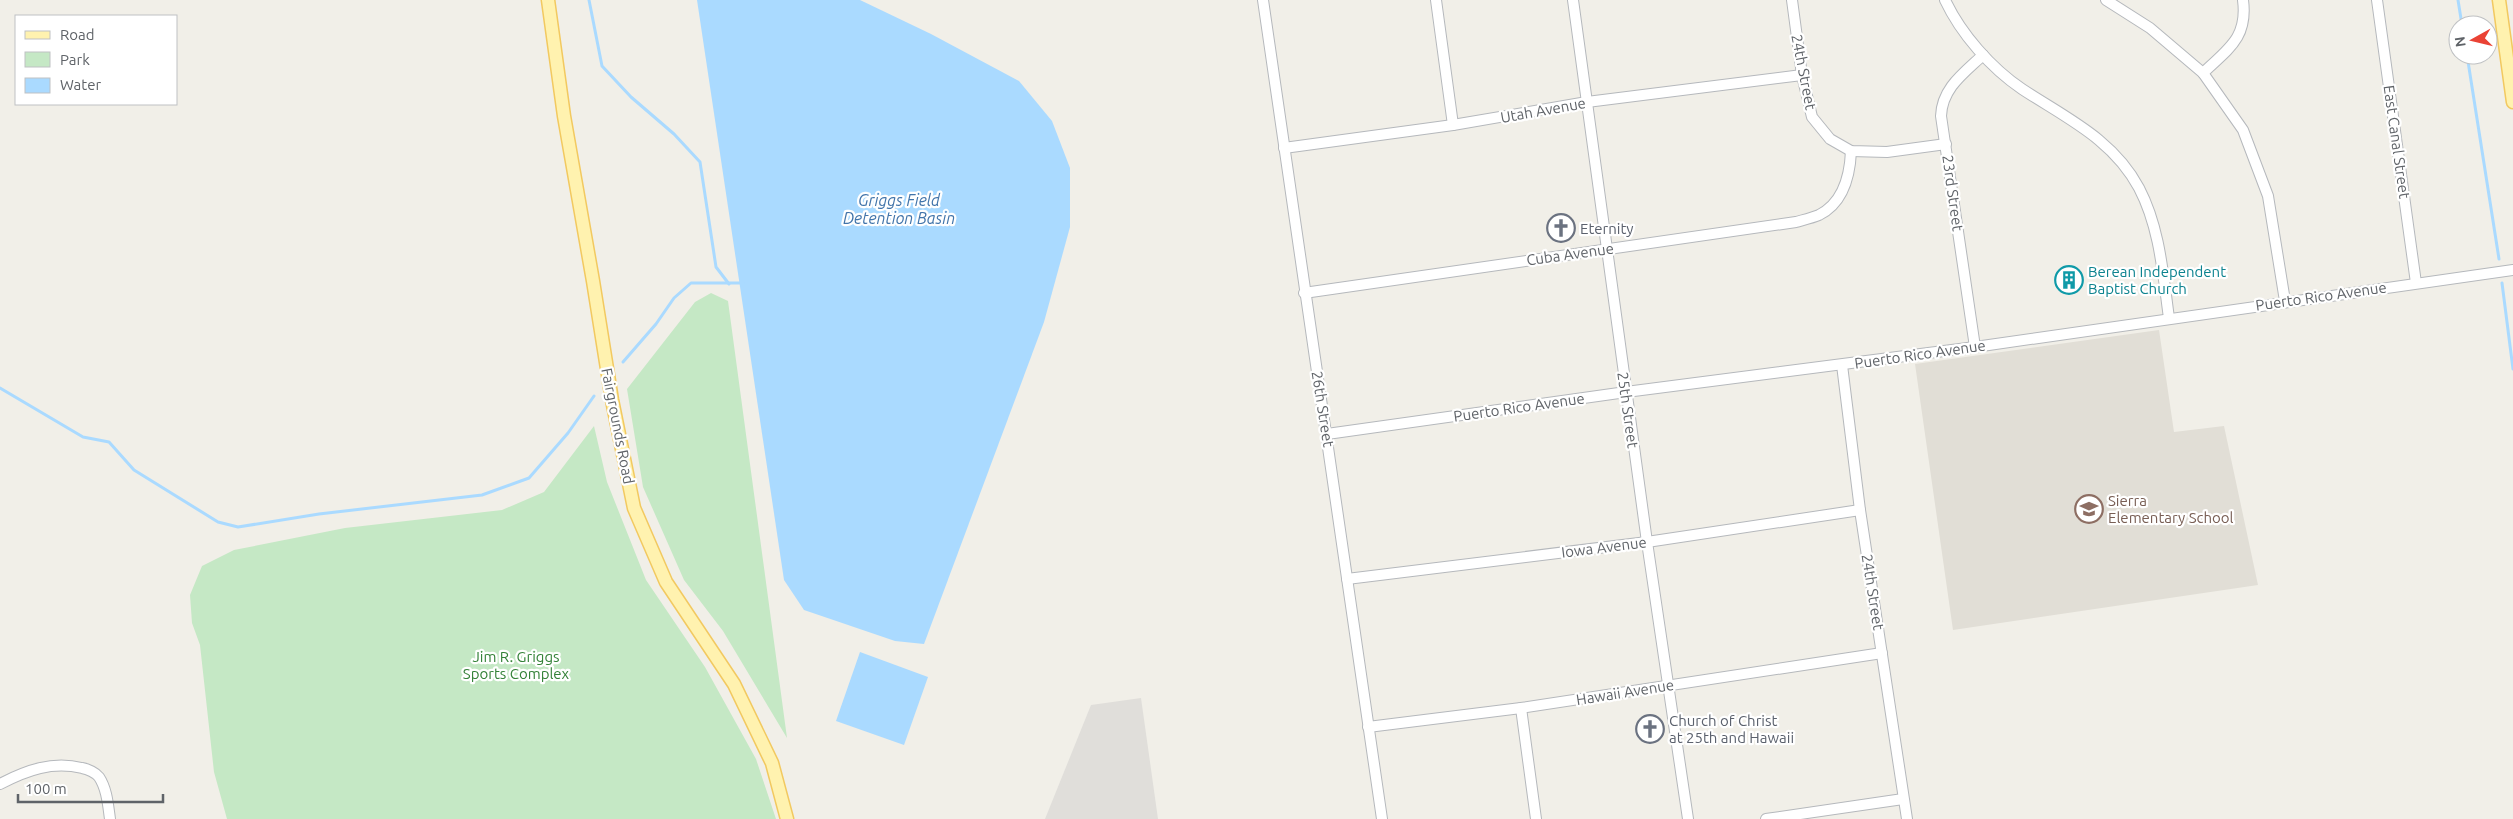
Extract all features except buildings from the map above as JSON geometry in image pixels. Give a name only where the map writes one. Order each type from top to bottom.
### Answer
[{"type":"main road","name":"Fairgrounds Road","points":[[548,0],[564,116],[612,400],[634,508],[666,582],[734,684],[772,763],[787,819]]},
{"type":"main road","points":[[2499,0],[2510,68],[2513,102]]},
{"type":"street","name":"26th Street","points":[[1263,0],[1304,293],[1327,434],[1382,819]]},
{"type":"street","points":[[1436,0],[1453,125]]},
{"type":"street","name":"25th Street","points":[[1573,0],[1667,686],[1688,819]]},
{"type":"street","name":"24th Street","points":[[1792,0],[1802,75],[1812,116],[1830,139],[1851,151],[1887,152],[1946,144]]},
{"type":"street","points":[[1945,0],[1983,55],[2020,87],[2093,133],[2122,163],[2139,188],[2151,216],[2158,246],[2169,318]]},
{"type":"street","points":[[2106,0],[2150,28],[2203,73],[2243,130],[2268,196],[2286,301]]},
{"type":"street","points":[[2203,73],[2238,39],[2245,15],[2243,0]]},
{"type":"street","name":"East Canal Street","points":[[2377,0],[2416,283]]},
{"type":"street","name":"23rd Street","points":[[1975,347],[1942,106],[1951,85],[1983,55]]},
{"type":"street","name":"Utah Avenue","points":[[1284,148],[1453,125],[1587,102],[1802,75]]},
{"type":"street","name":"Cuba Avenue","points":[[1304,293],[1796,222],[1820,215],[1840,195],[1850,174],[1851,151]]},
{"type":"street","name":"Puerto Rico Avenue","points":[[1327,434],[1626,392],[1975,347],[2513,270]]},
{"type":"street","name":"24th Street","points":[[1842,365],[1860,510],[1907,819]]},
{"type":"street","name":"Iowa Avenue","points":[[1347,579],[1647,542],[1860,510]]},
{"type":"street","name":"Hawaii Avenue","points":[[1368,727],[1521,708],[1882,653]]},
{"type":"street","points":[[1521,708],[1536,819]]},
{"type":"street","points":[[0,784],[26,772],[54,765],[86,769],[98,776],[106,794],[110,819]]},
{"type":"street","points":[[1766,819],[1903,799]]},
{"type":"shaded area","name":"Sierra Elementary School","points":[[2159,330],[2174,432],[2224,426],[2258,585],[1953,630],[1915,364]]},
{"type":"shaded area","points":[[1141,698],[1158,819],[1045,819],[1091,705]]},
{"type":"green space","points":[[711,293],[728,301],[787,738],[723,631],[684,580],[643,487],[627,389],[695,302]]},
{"type":"green space","name":"Jim R. Griggs Sports Complex","points":[[594,426],[607,482],[646,580],[705,667],[756,759],[776,819],[227,819],[214,772],[200,645],[192,623],[190,595],[202,566],[234,550],[345,528],[502,510],[544,492]]},
{"type":"water","name":"Griggs Field Detention Basin","points":[[697,0],[860,0],[931,34],[1019,81],[1052,121],[1070,168],[1070,227],[1044,322],[924,644],[895,641],[804,610],[784,580]]},
{"type":"water","points":[[860,652],[928,677],[904,745],[836,721]]},
{"type":"waterway","points":[[589,0],[602,66],[631,97],[674,134],[700,162],[716,267],[729,284]]},
{"type":"waterway","points":[[2458,0],[2460,15]]},
{"type":"waterway","points":[[2469,65],[2499,259]]},
{"type":"waterway","points":[[623,362],[656,324],[674,298],[691,283],[743,283]]},
{"type":"waterway","points":[[2502,283],[2513,369]]},
{"type":"waterway","points":[[0,388],[83,437],[109,442],[134,470],[218,522],[238,527],[319,514],[482,495],[529,478],[568,433],[594,396]]},
{"type":"place","name":"Eternity","points":[[1561,228]]},
{"type":"place","name":"Berean Independent Baptist Church","points":[[2069,280]]},
{"type":"place","name":"Sierra Elementary School","points":[[2089,509]]},
{"type":"place","name":"Church of Christ at 25th and Hawaii","points":[[1650,729]]}]
